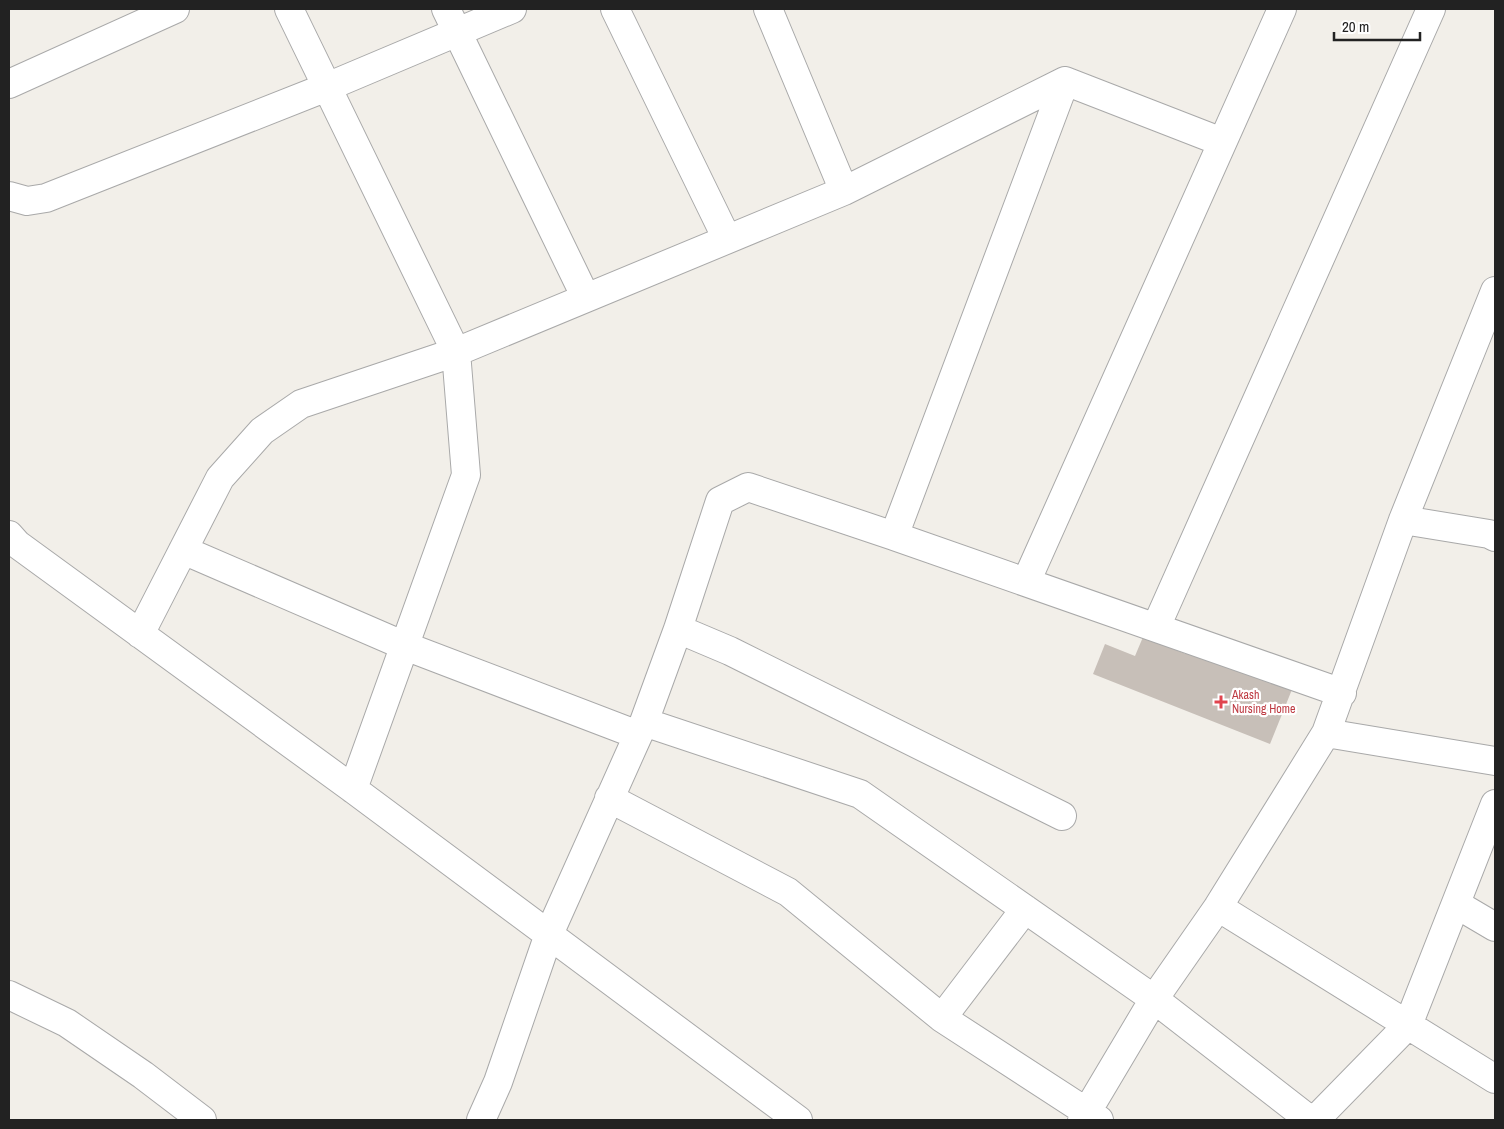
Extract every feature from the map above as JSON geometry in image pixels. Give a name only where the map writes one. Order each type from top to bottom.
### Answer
[{"type":"street","points":[[9,84],[175,9]]},
{"type":"street","points":[[289,9],[456,352],[466,475],[354,789]]},
{"type":"street","points":[[9,196],[27,201],[46,198],[327,87],[452,20],[512,9]]},
{"type":"street","points":[[615,9],[727,240]]},
{"type":"street","points":[[768,9],[844,191]]},
{"type":"street","points":[[1026,582],[1282,9]]},
{"type":"street","points":[[1156,628],[1431,9]]},
{"type":"street","points":[[452,20],[586,298]]},
{"type":"street","points":[[894,536],[1065,82]]},
{"type":"street","points":[[140,634],[220,478],[262,431],[301,404],[456,352],[844,191],[1065,82],[1222,142]]},
{"type":"street","points":[[610,798],[788,892],[942,1018],[1090,1118],[1154,999],[1218,907],[1326,733],[1403,520],[1495,291]]},
{"type":"street","points":[[480,1120],[498,1082],[549,934],[641,729],[678,629],[720,501],[748,487],[894,536],[1342,693]]},
{"type":"street","points":[[1403,520],[1489,534],[1495,537]]},
{"type":"street","points":[[9,535],[140,634],[354,789],[798,1120]]},
{"type":"street","points":[[183,550],[405,646],[641,729],[860,794],[1154,999],[1310,1120]]},
{"type":"street","points":[[678,629],[730,651],[1062,816]]},
{"type":"street","points":[[1326,733],[1495,761]]},
{"type":"street","points":[[1315,1120],[1408,1026],[1495,804]]},
{"type":"street","points":[[1456,904],[1495,927]]},
{"type":"street","points":[[1218,907],[1495,1080]]},
{"type":"street","points":[[942,1018],[1025,909]]},
{"type":"street","points":[[9,995],[67,1023],[143,1075],[202,1120]]},
{"type":"building","points":[[1143,637],[1186,654],[1192,640],[1295,682],[1270,744],[1093,674],[1105,644],[1135,656]]},
{"type":"place","name":"Akash Nursing Home","points":[[1221,702]]}]
